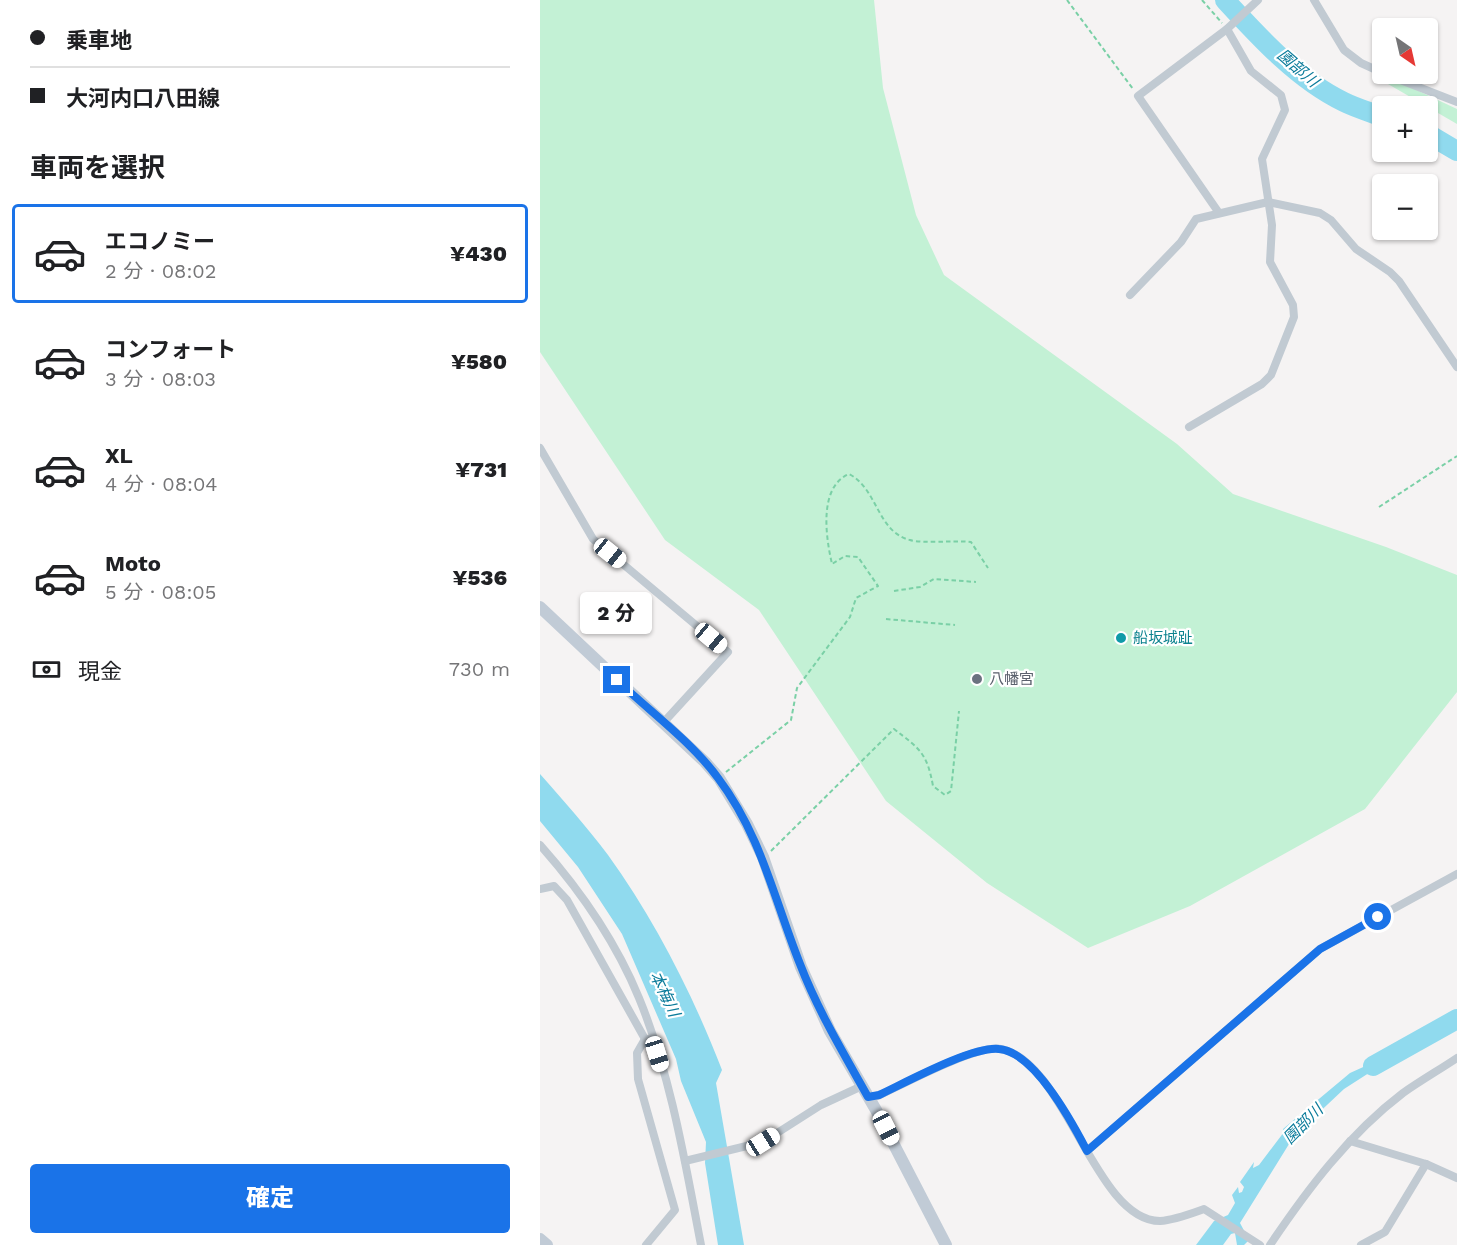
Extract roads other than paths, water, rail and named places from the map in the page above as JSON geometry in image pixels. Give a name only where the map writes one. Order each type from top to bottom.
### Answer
[{"type":"main road","points":[[540,608],[719,778],[747,824],[763,857],[801,967],[830,1031],[868,1097],[946,1245]]},
{"type":"main road","points":[[540,1239],[547,1245]]},
{"type":"street","points":[[1219,213],[1138,96],[1230,27],[1258,0]]},
{"type":"street","points":[[1314,0],[1344,51],[1372,68]]},
{"type":"street","points":[[1189,427],[1262,384],[1271,375],[1292,326],[1293,305],[1270,262],[1272,225],[1262,159],[1286,110],[1281,95],[1251,71],[1230,27]]},
{"type":"street","points":[[1416,84],[1457,102]]},
{"type":"street","points":[[1131,296],[1175,249],[1196,219],[1268,202],[1314,211],[1331,220],[1356,249],[1390,272],[1457,367]]},
{"type":"street","points":[[540,448],[593,539],[728,652],[663,723]]},
{"type":"street","points":[[540,845],[563,871],[618,954],[639,998],[649,1039],[688,1160],[701,1245]]},
{"type":"street","points":[[1087,1151],[1320,949],[1457,873]]},
{"type":"street","points":[[540,889],[554,886],[567,900],[649,1039]]},
{"type":"street","points":[[646,1245],[675,1210],[639,1079],[637,1053],[649,1039]]},
{"type":"street","points":[[868,1097],[879,1095],[936,1068],[988,1049],[1001,1048],[1015,1054],[1029,1065],[1072,1122],[1087,1151],[1125,1205],[1158,1221],[1175,1219],[1204,1209],[1260,1245]]},
{"type":"street","points":[[1270,1245],[1299,1201],[1350,1141],[1402,1094],[1457,1058]]},
{"type":"street","points":[[688,1160],[757,1144],[821,1105],[862,1086]]},
{"type":"street","points":[[1350,1141],[1426,1164],[1457,1178]]},
{"type":"street","points":[[1361,1245],[1385,1232],[1426,1164]]},
{"type":"water","name":"本梅川","points":[[540,774],[600,845],[642,905],[686,986],[711,1042],[722,1070],[716,1083],[744,1245],[718,1245],[705,1163],[706,1142],[681,1081],[676,1059],[622,934],[578,867],[540,821]]},
{"type":"water","points":[[1414,1044],[1344,1089],[1294,1136],[1240,1223],[1249,1240],[1244,1245],[1237,1245],[1235,1233],[1231,1234],[1223,1245],[1196,1245],[1214,1221],[1228,1215],[1235,1203],[1232,1195],[1238,1187],[1239,1193],[1244,1187],[1240,1182],[1254,1162],[1253,1168],[1259,1165],[1284,1132],[1283,1129],[1350,1073]]},
{"type":"waterway","name":"園部川","points":[[1225,0],[1295,70],[1327,93],[1372,113]]},
{"type":"waterway","name":"園部川","points":[[1438,140],[1457,151]]},
{"type":"waterway","name":"園部川","points":[[1373,1066],[1457,1019]]},
{"type":"place","name":"船坂城趾","points":[[1121,638]]},
{"type":"place","name":"八幡宮","points":[[977,679]]}]
